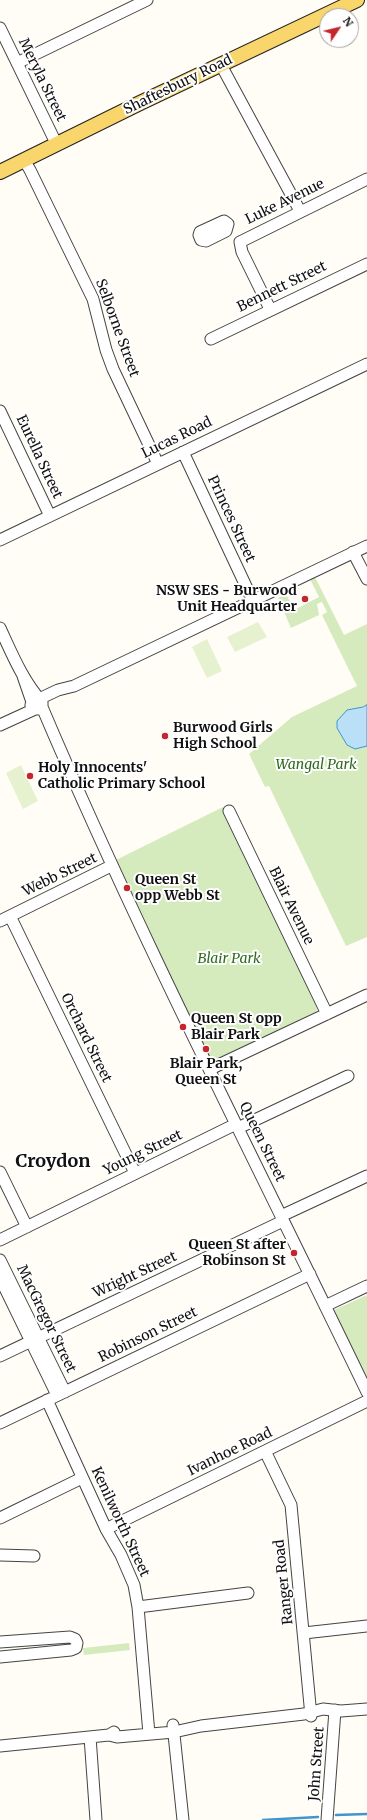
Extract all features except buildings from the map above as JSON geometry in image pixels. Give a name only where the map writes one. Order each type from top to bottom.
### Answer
[{"type":"main road","name":"Shaftesbury Road","points":[[0,172],[348,2]]},
{"type":"street","points":[[17,62],[147,0]]},
{"type":"street","name":"Meryla Street","points":[[0,28],[57,145]]},
{"type":"street","points":[[221,65],[300,211]]},
{"type":"street","name":"Selborne Street","points":[[24,160],[93,300],[106,350],[113,368],[158,464]]},
{"type":"street","name":"Luke Avenue","points":[[270,309],[242,252],[240,242],[367,179]]},
{"type":"street","points":[[227,229],[240,242]]},
{"type":"street","name":"Bennett Street","points":[[211,339],[270,309],[367,264]]},
{"type":"street","name":"Lucas Road","points":[[0,540],[367,364]]},
{"type":"street","name":"Eurella Street","points":[[0,411],[50,516]]},
{"type":"street","name":"Princes Street","points":[[183,452],[252,599]]},
{"type":"street","points":[[0,725],[37,704],[252,599],[367,546]]},
{"type":"street","points":[[353,552],[367,579]]},
{"type":"street","name":"Queen Street","points":[[0,628],[51,731],[111,866],[367,1392]]},
{"type":"street","points":[[0,719],[37,704]]},
{"type":"street","name":"Blair Avenue","points":[[229,811],[327,1014]]},
{"type":"street","name":"Webb Street","points":[[0,921],[111,866]]},
{"type":"street","name":"Orchard Street","points":[[10,916],[135,1173]]},
{"type":"street","points":[[210,1069],[367,995]]},
{"type":"street","name":"Young Street","points":[[0,1240],[135,1173],[348,1076]]},
{"type":"street","points":[[0,1172],[27,1227]]},
{"type":"street","name":"Wright Street","points":[[0,1356],[367,1176]]},
{"type":"street","name":"MacGregor Street","points":[[0,1260],[34,1340]]},
{"type":"street","name":"Robinson Street","points":[[0,1423],[310,1274]]},
{"type":"street","name":"MacGregor Street","points":[[0,1278],[61,1393]]},
{"type":"street","points":[[325,1306],[367,1286]]},
{"type":"street","name":"Kenilworth Street","points":[[47,1400],[82,1478],[106,1529],[121,1555],[134,1585],[138,1608],[149,1731]]},
{"type":"street","name":"Ivanhoe Road","points":[[106,1529],[367,1401]]},
{"type":"street","name":"Ranger Road","points":[[265,1451],[291,1504],[304,1633],[309,1714]]},
{"type":"street","points":[[0,1518],[82,1478]]},
{"type":"street","points":[[0,1555],[34,1556]]},
{"type":"street","points":[[138,1608],[248,1593]]},
{"type":"street","points":[[304,1633],[367,1626]]},
{"type":"street","points":[[0,1642],[70,1637],[75,1639],[77,1643],[76,1648],[71,1650],[0,1657]]},
{"type":"street","points":[[0,1746],[90,1736],[109,1735],[117,1737],[174,1728],[309,1714],[323,1709],[337,1711],[367,1709]]},
{"type":"street","name":"John Street","points":[[328,1820],[337,1711]]},
{"type":"street","points":[[174,1728],[183,1820]]},
{"type":"street","points":[[90,1736],[96,1820]]},
{"type":"green space","name":"Wangal Park","points":[[315,577],[344,635],[367,624],[367,937],[346,946],[269,786],[265,787],[249,754],[292,717],[357,686],[322,615],[327,612],[322,602],[317,604],[319,615],[291,628],[278,598],[286,594],[294,610],[319,597],[310,579]]},
{"type":"green space","points":[[258,622],[267,637],[235,652],[227,637]]},
{"type":"green space","points":[[207,639],[222,671],[207,678],[192,647]]},
{"type":"green space","points":[[21,765],[38,801],[23,809],[6,773]]},
{"type":"green space","name":"Blair Park","points":[[223,807],[316,1004],[317,1011],[220,1058],[213,1059],[208,1056],[116,860]]},
{"type":"green space","points":[[367,1295],[367,1377],[334,1310]]},
{"type":"green space","points":[[129,1643],[130,1650],[84,1655],[83,1648]]},
{"type":"water","points":[[367,705],[367,746],[355,749],[347,745],[337,728],[337,721],[347,710]]},
{"type":"waterway","points":[[336,1815],[367,1814]]},
{"type":"waterway","points":[[263,1820],[318,1817]]},
{"type":"place","name":"NSW SES - Burwood Unit Headquarter","points":[[305,599]]},
{"type":"place","name":"Burwood Girls High School","points":[[165,736]]},
{"type":"place","name":"Holy Innocents' Catholic Primary School","points":[[30,776]]},
{"type":"place","name":"Queen St opp Webb St","points":[[127,888]]},
{"type":"place","name":"Queen St opp Blair Park","points":[[183,1027]]},
{"type":"place","name":"Blair Park, Queen St","points":[[206,1049]]},
{"type":"place","name":"Queen St after Robinson St","points":[[294,1253]]},
{"type":"district","name":"Croydon","points":[[53,1162]]}]
